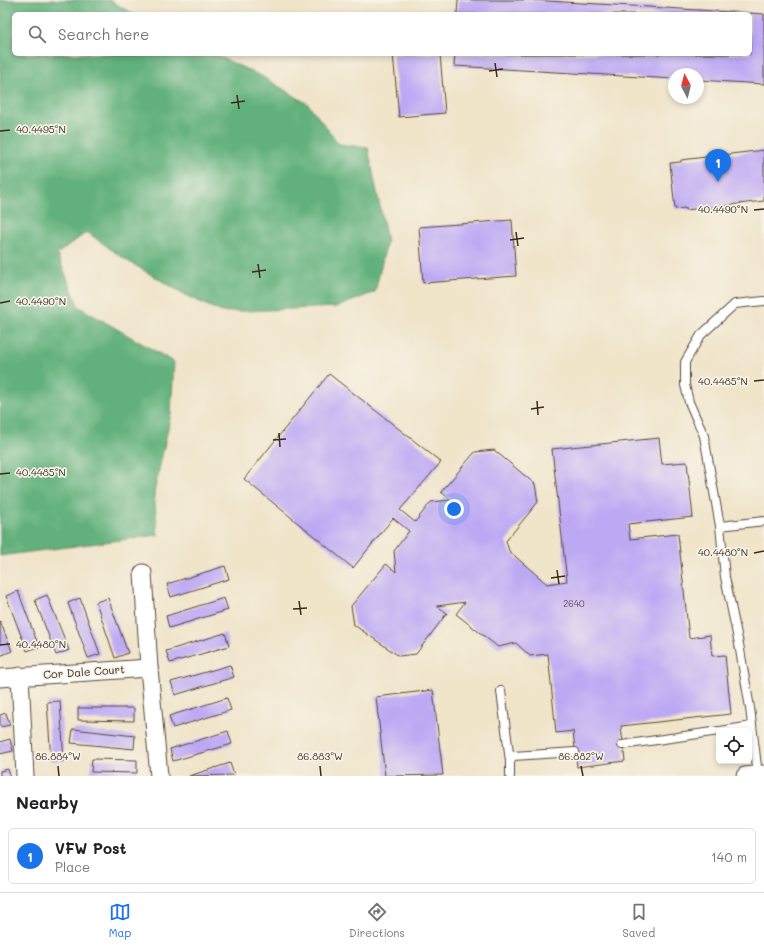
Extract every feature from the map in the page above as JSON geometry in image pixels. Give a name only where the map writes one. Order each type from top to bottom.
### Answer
[{"type":"street","points":[[143,573],[149,668],[159,776]]},
{"type":"street","name":"Cor Dale Court","points":[[0,678],[149,668]]},
{"type":"street","points":[[20,676],[25,776]]},
{"type":"lane","points":[[756,775],[752,726],[739,644],[725,577],[720,526],[704,436],[689,402],[685,385],[685,362],[701,335],[736,304],[764,301]]},
{"type":"lane","points":[[720,526],[764,521]]},
{"type":"lane","points":[[501,691],[510,761],[510,776]]},
{"type":"lane","points":[[739,728],[752,726]]},
{"type":"lane","points":[[622,745],[716,731]]},
{"type":"lane","points":[[510,761],[513,756],[575,752]]},
{"type":"green space","points":[[0,0],[109,0],[130,12],[12,12],[12,56],[218,56],[263,77],[308,104],[339,144],[368,148],[387,241],[375,292],[337,307],[222,312],[191,298],[126,260],[87,232],[57,254],[79,307],[174,362],[171,414],[154,493],[158,535],[0,556]]},
{"type":"building","points":[[458,0],[531,0],[731,12],[457,12]]},
{"type":"building","points":[[752,13],[764,14],[764,84],[704,80],[704,68],[668,68],[668,79],[454,66],[455,56],[752,56]]},
{"type":"building","points":[[393,56],[440,56],[445,113],[399,117]]},
{"type":"building","points":[[764,150],[764,201],[686,210],[686,208],[675,209],[670,163],[681,162],[681,160]]},
{"type":"building","points":[[512,220],[516,276],[423,283],[419,227]]},
{"type":"building","points":[[329,374],[441,462],[400,510],[415,522],[431,502],[451,500],[441,492],[475,452],[494,450],[535,484],[538,502],[506,541],[509,551],[547,584],[567,581],[552,449],[659,438],[662,464],[687,462],[693,517],[628,524],[630,539],[678,534],[689,638],[710,635],[712,656],[725,655],[731,714],[621,726],[625,761],[577,767],[573,731],[556,733],[548,654],[530,656],[516,643],[498,647],[456,614],[465,602],[437,606],[447,613],[416,654],[399,656],[354,625],[351,606],[386,564],[396,572],[394,551],[409,531],[393,518],[353,568],[244,479]]},
{"type":"building","points":[[225,566],[229,579],[171,597],[167,584]]},
{"type":"building","points":[[18,591],[39,647],[27,651],[6,596]]},
{"type":"building","points":[[47,595],[69,650],[56,655],[35,600]]},
{"type":"building","points":[[80,598],[100,654],[88,658],[68,603]]},
{"type":"building","points":[[108,598],[128,653],[115,658],[96,602]]},
{"type":"building","points":[[224,598],[228,610],[169,628],[166,616]]},
{"type":"building","points":[[0,621],[12,651],[0,656]]},
{"type":"building","points":[[225,633],[229,646],[170,663],[166,651]]},
{"type":"building","points":[[230,665],[234,677],[175,695],[171,682]]},
{"type":"building","points":[[433,690],[443,775],[385,776],[376,697]]},
{"type":"building","points":[[227,698],[231,710],[173,728],[169,716]]},
{"type":"building","points":[[60,701],[64,761],[51,761],[47,702]]},
{"type":"building","points":[[78,708],[134,708],[134,721],[78,720]]},
{"type":"building","points":[[6,713],[10,725],[0,727],[0,715]]},
{"type":"building","points":[[73,729],[135,736],[134,749],[71,743]]},
{"type":"building","points":[[228,731],[232,744],[173,761],[170,749]]},
{"type":"building","points":[[10,739],[13,751],[0,754],[0,742]]},
{"type":"building","points":[[92,759],[137,760],[137,773],[91,772]]},
{"type":"building","points":[[230,763],[234,775],[189,776]]},
{"type":"building","points":[[8,769],[10,776],[0,776],[0,771]]},
{"type":"place","name":"VFW Post","points":[[718,182]]}]
